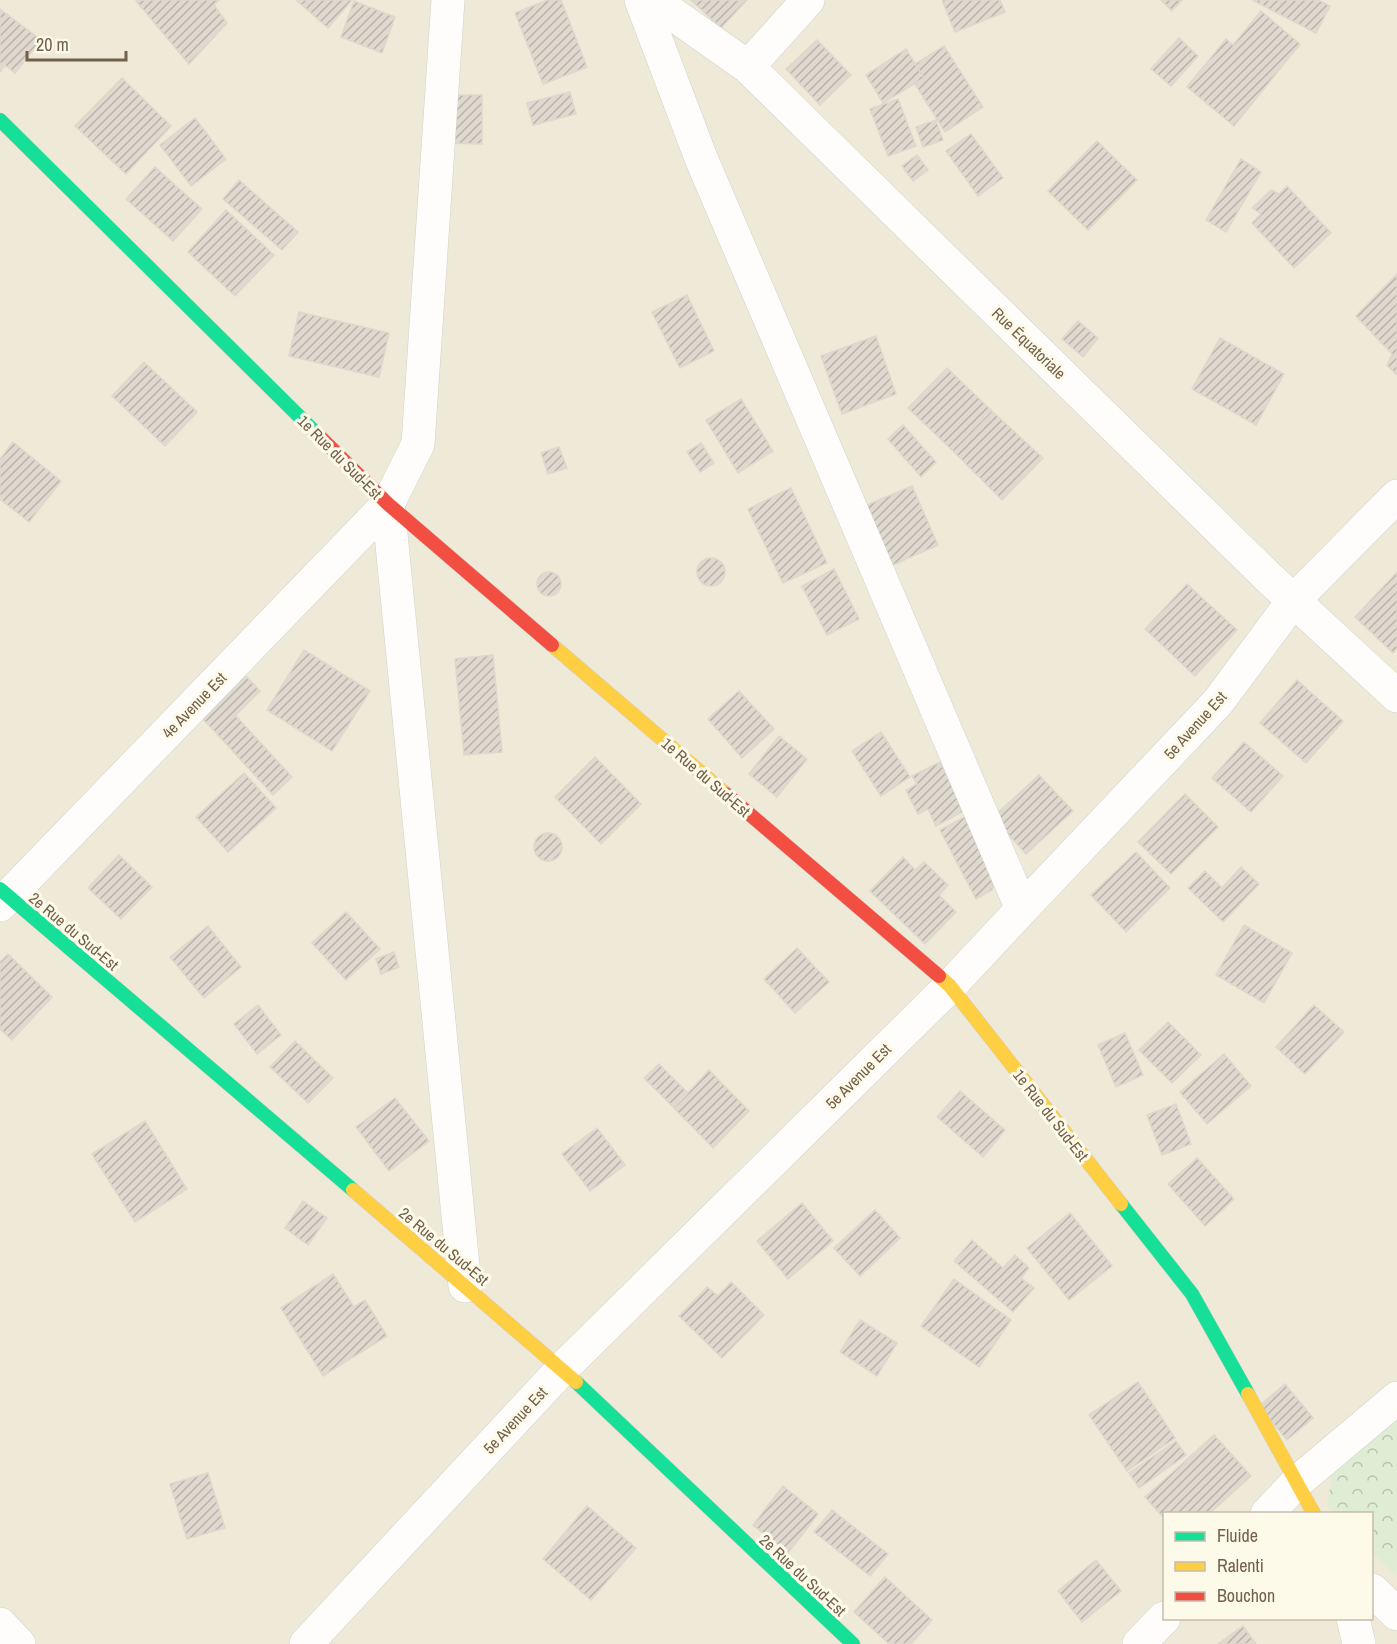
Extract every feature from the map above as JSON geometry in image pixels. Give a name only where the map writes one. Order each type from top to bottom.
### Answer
[{"type":"street","points":[[448,0],[418,444],[388,504],[465,1286]]},
{"type":"street","points":[[641,0],[701,158],[1022,909]]},
{"type":"street","name":"Rue Équatoriale","points":[[653,0],[747,67],[1293,601],[1397,696]]},
{"type":"street","points":[[747,67],[808,0]]},
{"type":"street","name":"1e Rue du Sud-Est","points":[[0,120],[388,504],[950,986],[1192,1293],[1313,1512]]},
{"type":"street","name":"5e Avenue Est","points":[[306,1644],[562,1369],[950,986],[1218,702],[1293,601],[1397,496]]},
{"type":"street","name":"4e Avenue Est","points":[[3,897],[388,504]]},
{"type":"street","name":"2e Rue du Sud-Est","points":[[3,897],[562,1369],[853,1644]]},
{"type":"street","points":[[1269,1512],[1296,1483],[1397,1398]]},
{"type":"street","points":[[1373,1592],[1397,1614]]},
{"type":"street","points":[[1139,1644],[1163,1619]]},
{"type":"street","points":[[1353,1620],[1359,1644]]},
{"type":"street","points":[[0,1624],[19,1644]]},
{"type":"shaded area","points":[[0,0],[1397,0],[1397,1644],[0,1644]]},
{"type":"green space","points":[[1397,1416],[1397,1576],[1373,1554],[1373,1512],[1333,1512],[1327,1506],[1333,1470]]},
{"type":"building","points":[[219,0],[214,5],[227,23],[189,64],[136,1]]},
{"type":"building","points":[[296,0],[352,0],[328,28]]},
{"type":"building","points":[[548,0],[561,0],[587,67],[543,84],[515,13]]},
{"type":"building","points":[[691,0],[747,0],[721,28]]},
{"type":"building","points":[[942,0],[1000,0],[1005,12],[955,32]]},
{"type":"building","points":[[1161,0],[1182,0],[1172,11]]},
{"type":"building","points":[[1252,0],[1318,0],[1330,6],[1316,33]]},
{"type":"building","points":[[354,1],[395,17],[382,53],[341,37]]},
{"type":"building","points":[[0,9],[41,40],[15,73],[5,65],[0,72]]},
{"type":"building","points":[[1261,11],[1300,44],[1234,126],[1187,87],[1226,39],[1233,45]]},
{"type":"building","points":[[1179,38],[1198,56],[1171,86],[1151,69]]},
{"type":"building","points":[[817,40],[851,75],[820,105],[786,69]]},
{"type":"building","points":[[944,46],[983,107],[945,132],[915,84],[924,78],[915,64]]},
{"type":"building","points":[[906,49],[924,78],[883,103],[866,75]]},
{"type":"building","points":[[122,78],[171,126],[126,174],[75,126]]},
{"type":"building","points":[[570,92],[576,114],[533,125],[527,103]]},
{"type":"building","points":[[448,95],[482,95],[482,144],[447,143]]},
{"type":"building","points":[[898,99],[916,146],[888,156],[870,109]]},
{"type":"building","points":[[195,118],[226,159],[191,186],[160,145]]},
{"type":"building","points":[[936,120],[943,140],[923,147],[916,127]]},
{"type":"building","points":[[971,134],[1003,178],[978,196],[946,151]]},
{"type":"building","points":[[1097,141],[1137,180],[1088,230],[1048,191]]},
{"type":"building","points":[[917,155],[928,170],[913,181],[902,166]]},
{"type":"building","points":[[1241,159],[1261,172],[1226,232],[1206,220]]},
{"type":"building","points":[[155,167],[202,209],[173,241],[126,199]]},
{"type":"building","points":[[239,180],[298,232],[282,250],[223,199]]},
{"type":"building","points":[[1287,186],[1331,233],[1294,268],[1252,223],[1261,214],[1252,208],[1271,190],[1279,194]]},
{"type":"building","points":[[226,210],[274,255],[235,296],[188,252]]},
{"type":"building","points":[[1397,274],[1397,375],[1387,365],[1392,354],[1356,316]]},
{"type":"building","points":[[687,295],[714,351],[680,368],[652,312]]},
{"type":"building","points":[[299,312],[389,333],[379,377],[289,356]]},
{"type":"building","points":[[1078,321],[1098,338],[1083,357],[1062,339]]},
{"type":"building","points":[[876,336],[896,394],[842,414],[821,356]]},
{"type":"building","points":[[1220,338],[1284,374],[1256,425],[1192,389]]},
{"type":"building","points":[[144,362],[197,412],[165,446],[112,396]]},
{"type":"building","points":[[947,368],[993,412],[954,452],[908,408]]},
{"type":"building","points":[[741,399],[773,451],[738,473],[706,420]]},
{"type":"building","points":[[993,412],[1043,458],[1002,500],[954,452]]},
{"type":"building","points":[[903,425],[936,462],[921,477],[888,439]]},
{"type":"building","points":[[13,442],[61,481],[29,522],[0,499],[0,459]]},
{"type":"building","points":[[701,443],[714,463],[700,472],[687,452]]},
{"type":"building","points":[[559,447],[567,468],[548,474],[541,453]]},
{"type":"building","points":[[912,486],[938,545],[886,568],[860,508]]},
{"type":"building","points":[[791,488],[827,563],[783,583],[748,509]]},
{"type":"building","points":[[711,558],[721,562],[725,572],[721,582],[711,586],[701,582],[697,572],[701,562]]},
{"type":"building","points":[[834,569],[859,619],[827,635],[802,586]]},
{"type":"building","points":[[549,572],[558,575],[561,584],[558,593],[549,596],[540,593],[537,584],[540,575]]},
{"type":"building","points":[[1397,572],[1397,649],[1393,653],[1355,617]]},
{"type":"building","points":[[1187,584],[1237,630],[1195,676],[1145,629]]},
{"type":"building","points":[[304,650],[370,691],[332,751],[267,710]]},
{"type":"building","points":[[493,655],[502,752],[464,755],[455,659]]},
{"type":"building","points":[[238,668],[260,691],[217,734],[196,712]]},
{"type":"building","points":[[1297,680],[1343,721],[1306,763],[1260,723]]},
{"type":"building","points":[[739,691],[774,729],[742,758],[708,719]]},
{"type":"building","points":[[236,716],[292,777],[273,795],[217,734]]},
{"type":"building","points":[[881,732],[910,777],[881,796],[852,751]]},
{"type":"building","points":[[779,736],[807,759],[777,797],[749,774]]},
{"type":"building","points":[[1244,742],[1283,776],[1251,812],[1212,778]]},
{"type":"building","points":[[595,757],[641,804],[601,844],[555,797]]},
{"type":"building","points":[[940,762],[964,811],[936,826],[928,809],[918,814],[906,790],[917,784],[912,776]]},
{"type":"building","points":[[244,773],[276,808],[228,852],[196,817]]},
{"type":"building","points":[[1039,775],[1073,811],[1026,854],[993,817]]},
{"type":"building","points":[[1185,794],[1218,827],[1171,874],[1138,842]]},
{"type":"building","points":[[966,816],[996,874],[992,890],[976,899],[940,830]]},
{"type":"building","points":[[548,833],[558,837],[562,847],[558,857],[548,861],[538,857],[534,847],[538,837]]},
{"type":"building","points":[[1136,852],[1170,888],[1126,932],[1091,895]]},
{"type":"building","points":[[119,855],[152,887],[121,919],[88,888]]},
{"type":"building","points":[[903,857],[915,870],[924,862],[948,885],[939,895],[956,912],[925,944],[870,891]]},
{"type":"building","points":[[1241,867],[1259,884],[1223,922],[1188,888],[1205,871],[1222,888]]},
{"type":"building","points":[[346,912],[380,949],[346,980],[312,943]]},
{"type":"building","points":[[1244,925],[1292,953],[1264,1003],[1216,975]]},
{"type":"building","points":[[208,926],[241,967],[204,998],[170,957]]},
{"type":"building","points":[[797,948],[829,982],[795,1013],[764,979]]},
{"type":"building","points":[[394,952],[399,967],[381,974],[376,959]]},
{"type":"building","points":[[8,954],[52,997],[12,1040],[0,1029],[0,962]]},
{"type":"building","points":[[258,1005],[281,1035],[257,1054],[234,1024]]},
{"type":"building","points":[[1314,1005],[1344,1032],[1305,1074],[1276,1047]]},
{"type":"building","points":[[1168,1022],[1201,1055],[1172,1083],[1139,1050]]},
{"type":"building","points":[[1125,1033],[1143,1075],[1116,1087],[1098,1045]]},
{"type":"building","points":[[295,1041],[333,1078],[308,1103],[270,1067]]},
{"type":"building","points":[[1224,1054],[1251,1086],[1207,1124],[1180,1092]]},
{"type":"building","points":[[659,1064],[688,1093],[674,1108],[644,1078]]},
{"type":"building","points":[[709,1070],[749,1111],[713,1148],[674,1108]]},
{"type":"building","points":[[960,1091],[1005,1130],[983,1157],[937,1117]]},
{"type":"building","points":[[395,1098],[429,1141],[389,1171],[356,1127]]},
{"type":"building","points":[[1176,1104],[1191,1144],[1162,1155],[1147,1115]]},
{"type":"building","points":[[145,1121],[187,1189],[135,1222],[92,1154]]},
{"type":"building","points":[[597,1128],[625,1165],[590,1191],[562,1154]]},
{"type":"building","points":[[1197,1158],[1234,1199],[1205,1226],[1168,1184]]},
{"type":"building","points":[[303,1201],[327,1218],[308,1245],[285,1228]]},
{"type":"building","points":[[802,1203],[833,1241],[788,1279],[757,1241]]},
{"type":"building","points":[[875,1210],[900,1238],[860,1276],[834,1248]]},
{"type":"building","points":[[1070,1213],[1112,1266],[1069,1300],[1027,1248]]},
{"type":"building","points":[[972,1240],[1003,1268],[1015,1255],[1029,1268],[1021,1278],[1034,1288],[1013,1312],[954,1261]]},
{"type":"building","points":[[333,1274],[354,1307],[365,1300],[387,1336],[323,1376],[281,1308]]},
{"type":"building","points":[[954,1279],[1011,1320],[979,1367],[921,1326]]},
{"type":"building","points":[[731,1282],[764,1315],[722,1358],[679,1316],[707,1287],[718,1296]]},
{"type":"building","points":[[860,1320],[897,1343],[877,1376],[840,1352]]},
{"type":"building","points":[[1138,1382],[1175,1438],[1127,1471],[1089,1415]]},
{"type":"building","points":[[1285,1384],[1313,1418],[1287,1440],[1259,1406]]},
{"type":"building","points":[[1214,1435],[1251,1476],[1211,1512],[1163,1512],[1163,1517],[1145,1497]]},
{"type":"building","points":[[1176,1441],[1186,1455],[1139,1488],[1129,1473]]},
{"type":"building","points":[[208,1473],[225,1528],[187,1539],[170,1484]]},
{"type":"building","points":[[783,1486],[818,1514],[788,1553],[753,1525]]},
{"type":"building","points":[[587,1506],[636,1548],[591,1600],[543,1559]]},
{"type":"building","points":[[832,1510],[888,1554],[870,1576],[814,1532]]},
{"type":"building","points":[[1096,1560],[1121,1591],[1082,1622],[1058,1591]]},
{"type":"building","points":[[885,1577],[932,1620],[911,1644],[889,1644],[854,1612]]},
{"type":"building","points":[[1243,1626],[1256,1644],[1218,1644]]},
{"type":"traffic: fast","points":[[0,120],[319,436]]},
{"type":"traffic: fast","points":[[0,889],[353,1190]]},
{"type":"traffic: fast","points":[[1121,1204],[1192,1294],[1248,1394]]},
{"type":"traffic: fast","points":[[576,1382],[853,1644]]},
{"type":"traffic: slow","points":[[552,645],[726,794]]},
{"type":"traffic: slow","points":[[939,976],[950,986],[1121,1204]]},
{"type":"traffic: slow","points":[[353,1190],[576,1382]]},
{"type":"traffic: slow","points":[[1248,1394],[1313,1512]]},
{"type":"traffic: jam","points":[[319,436],[388,504],[552,645]]},
{"type":"traffic: jam","points":[[726,794],[939,976]]}]
